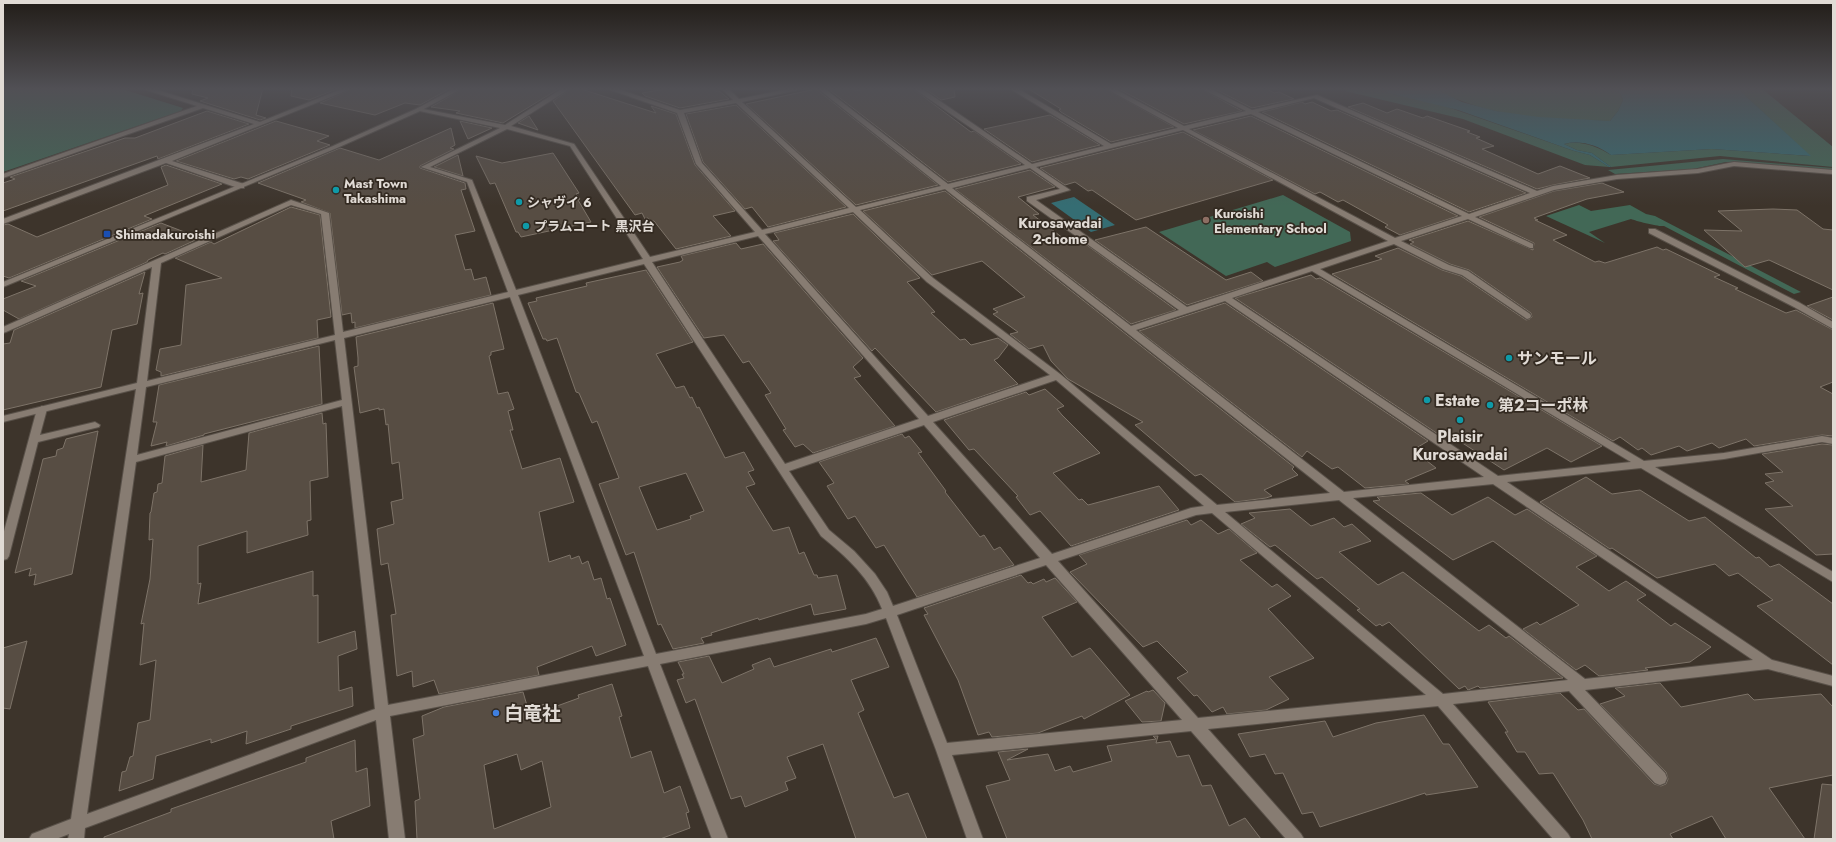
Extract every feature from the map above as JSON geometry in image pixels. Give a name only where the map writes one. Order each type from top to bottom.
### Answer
[{"type":"street","points":[[3,176],[143,127]]},
{"type":"street","points":[[3,222],[253,127]]},
{"type":"street","points":[[3,285],[379,127]]},
{"type":"street","points":[[505,127],[424,167],[470,181],[720,839]]},
{"type":"street","points":[[507,127],[572,145],[825,534],[850,552],[877,584],[890,613],[943,750],[975,839]]},
{"type":"street","points":[[686,127],[699,164],[1048,560],[1196,724],[1296,839]]},
{"type":"street","points":[[766,127],[930,280],[1057,376],[1441,700],[1563,839]]},
{"type":"street","points":[[870,127],[1340,495],[1577,685],[1660,778]]},
{"type":"street","points":[[973,127],[1066,190],[1030,199],[1185,310]]},
{"type":"street","points":[[1078,127],[1109,146]]},
{"type":"street","points":[[1285,127],[1530,246]]},
{"type":"street","points":[[1386,127],[1536,193]]},
{"type":"street","points":[[3,419],[1183,128],[1393,240],[1446,267],[1465,273],[1527,316]]},
{"type":"street","points":[[166,161],[241,186]]},
{"type":"street","points":[[1128,330],[1393,240],[1553,188],[1617,177],[1698,171],[1734,164],[1833,172]]},
{"type":"street","points":[[3,330],[291,202],[325,213],[397,839]]},
{"type":"street","points":[[1652,231],[1796,305],[1833,326]]},
{"type":"street","points":[[76,839],[142,385],[157,262]]},
{"type":"street","points":[[1313,268],[1833,578]]},
{"type":"street","points":[[1225,297],[1768,664],[1833,681]]},
{"type":"street","points":[[783,469],[1057,376]]},
{"type":"street","points":[[130,460],[346,402]]},
{"type":"street","points":[[3,556],[42,409]]},
{"type":"street","points":[[34,440],[95,425]]},
{"type":"street","points":[[37,839],[382,712],[866,619],[890,613],[1195,511],[1724,456],[1822,439],[1833,441]]},
{"type":"street","points":[[943,750],[1441,700],[1768,664]]},
{"type":"green space","points":[[3,127],[133,127],[3,172]]},
{"type":"green space","points":[[1485,127],[1506,127],[1574,151],[1590,155],[1609,167],[1585,165]]},
{"type":"green space","points":[[1779,127],[1809,127],[1833,147],[1833,167],[1720,156],[1611,167],[1592,153],[1577,150],[1564,144],[1582,143],[1600,149],[1611,155],[1712,149],[1810,156]]},
{"type":"green space","points":[[1723,159],[1833,168],[1833,170],[1726,162],[1693,169],[1615,174],[1608,170]]},
{"type":"green space","points":[[1283,195],[1350,232],[1351,241],[1275,267],[1267,262],[1226,276],[1159,232]]},
{"type":"green space","points":[[1579,205],[1591,211],[1630,205],[1646,214],[1655,216],[1801,292],[1794,294],[1664,226],[1653,225],[1631,219],[1589,232],[1605,243],[1546,216]]},
{"type":"water","points":[[1507,127],[1780,127],[1811,156],[1712,149],[1611,155],[1600,148],[1589,144],[1564,144],[1577,150],[1592,153],[1611,167],[1609,167],[1590,155],[1574,151]]},
{"type":"water","points":[[1074,197],[1115,225],[1091,232],[1051,203]]},
{"type":"building","points":[[164,127],[240,127],[158,159],[157,156],[3,211],[3,183],[15,179],[10,177],[125,138],[135,138]]},
{"type":"building","points":[[260,127],[298,127],[329,136],[317,141],[330,145],[248,179],[241,177],[234,179],[176,161]]},
{"type":"building","points":[[463,127],[492,128],[468,139]]},
{"type":"building","points":[[572,127],[681,127],[695,165],[735,211],[713,216],[731,236],[676,249],[654,221],[650,221],[648,218],[645,219],[642,213],[635,215]]},
{"type":"building","points":[[691,127],[760,127],[846,207],[768,227],[752,207],[745,209],[703,162]]},
{"type":"building","points":[[771,127],[865,127],[938,185],[856,205]]},
{"type":"building","points":[[878,127],[965,127],[971,132],[974,131],[1021,164],[948,182]]},
{"type":"building","points":[[992,127],[1070,127],[1100,145],[1032,162],[984,129]]},
{"type":"building","points":[[1086,127],[1173,127],[1111,142]]},
{"type":"building","points":[[1204,127],[1274,127],[1458,216],[1400,235],[1385,227],[1388,225],[1343,200],[1338,202],[1320,192],[1315,194],[1193,130]]},
{"type":"building","points":[[1294,127],[1376,127],[1526,193],[1469,212]]},
{"type":"building","points":[[1395,127],[1459,127],[1470,131],[1467,132],[1480,137],[1476,138],[1494,146],[1482,149],[1538,174],[1560,166],[1590,178],[1537,189]]},
{"type":"building","points":[[451,128],[455,145],[450,148],[454,149],[420,166],[420,168],[465,183],[466,189],[461,190],[475,231],[455,235],[465,270],[471,269],[474,280],[486,277],[491,295],[355,328],[355,322],[352,323],[351,313],[342,315],[330,213],[301,202],[306,200],[258,183],[340,148],[379,160]]},
{"type":"building","points":[[1183,132],[1273,180],[1136,220],[1092,190],[1088,191],[1075,182],[1065,185],[1040,168]]},
{"type":"building","points":[[553,153],[579,193],[576,194],[580,199],[578,200],[591,222],[521,237],[518,232],[516,232],[495,183],[490,184],[476,156],[502,163]]},
{"type":"building","points":[[458,155],[463,176],[434,167]]},
{"type":"building","points":[[166,165],[222,184],[144,216],[152,219],[9,278],[3,276],[3,225],[8,224],[37,237],[168,185],[161,167]]},
{"type":"building","points":[[1030,170],[1055,187],[1018,197],[1039,214],[1033,215],[1068,242],[1076,240],[1081,244],[1084,243],[1176,310],[1131,324],[955,189]]},
{"type":"building","points":[[1602,183],[1624,192],[1587,199],[1534,218],[1538,220],[1535,220],[1567,235],[1553,240],[1595,262],[1599,261],[1605,263],[1657,247],[1663,250],[1666,249],[1720,275],[1714,277],[1738,288],[1735,289],[1786,313],[1796,310],[1833,330],[1833,382],[1820,387],[1833,394],[1833,436],[1822,435],[1754,446],[1746,439],[1719,448],[1712,443],[1687,451],[1679,446],[1651,455],[1642,448],[1638,450],[1620,437],[1613,441],[1332,274],[1382,259],[1375,256],[1398,248],[1442,270],[1461,276],[1526,320],[1530,319],[1532,317],[1531,313],[1469,270],[1450,264],[1410,244],[1414,242],[1409,240],[1468,221],[1533,250],[1534,243],[1479,217],[1554,191]]},
{"type":"building","points":[[945,191],[1294,467],[1292,469],[1298,475],[1264,490],[1272,496],[1235,502],[1201,474],[1195,476],[1135,425],[1143,422],[1068,379],[1051,361],[1043,345],[1029,349],[1010,334],[1018,332],[993,314],[998,312],[993,309],[1025,297],[982,261],[932,275],[863,211]]},
{"type":"building","points":[[291,207],[320,215],[331,317],[317,320],[318,338],[161,376],[161,372],[156,370],[160,349],[181,345],[186,285],[222,278],[175,258],[211,242],[214,244]]},
{"type":"building","points":[[1773,209],[1797,210],[1823,229],[1833,230],[1833,290],[1769,260],[1745,267],[1704,230],[1742,231],[1718,211]]},
{"type":"building","points":[[853,214],[920,278],[907,282],[935,312],[931,313],[960,340],[965,339],[971,345],[998,338],[1008,345],[998,358],[994,360],[1018,384],[936,412],[875,348],[872,351],[773,241],[779,240],[774,233]]},
{"type":"building","points":[[161,223],[200,238],[165,254],[163,253],[148,260],[147,262],[19,319],[3,310],[3,299],[36,286],[21,281]]},
{"type":"building","points":[[1146,227],[1226,280],[1251,272],[1263,281],[1187,305],[1095,240]]},
{"type":"building","points":[[736,243],[741,249],[763,244],[863,358],[853,367],[861,376],[854,378],[895,426],[813,453],[803,444],[795,447],[783,430],[786,429],[765,395],[771,393],[749,361],[743,363],[724,335],[704,338],[657,267],[680,262],[683,260],[681,256]]},
{"type":"building","points":[[646,270],[693,342],[656,354],[676,388],[684,386],[690,398],[692,397],[697,408],[699,407],[725,458],[744,452],[754,470],[748,472],[755,484],[746,487],[773,531],[789,527],[799,554],[804,552],[814,575],[817,575],[818,578],[837,575],[846,609],[814,615],[811,604],[759,620],[758,618],[711,633],[712,635],[701,638],[704,643],[673,649],[661,624],[658,625],[634,552],[626,555],[599,484],[619,478],[597,421],[592,423],[579,393],[576,392],[557,338],[547,341],[546,339],[543,339],[528,303],[537,301],[536,298],[587,286],[586,283]],"holes":[[[686,473],[704,511],[690,516],[691,519],[657,530],[639,487]]]},
{"type":"building","points":[[145,272],[139,294],[143,293],[137,324],[112,330],[101,387],[3,410],[3,344],[10,343],[14,330]]},
{"type":"building","points":[[1311,275],[1316,279],[1320,278],[1602,446],[1571,462],[1547,448],[1504,470],[1444,431],[1438,434],[1235,298]]},
{"type":"building","points":[[1833,297],[1833,320],[1807,306]]},
{"type":"building","points":[[493,303],[504,349],[491,352],[491,355],[489,356],[498,394],[508,392],[514,409],[508,411],[513,430],[510,430],[522,469],[560,458],[574,502],[539,512],[549,562],[570,555],[571,559],[579,556],[582,564],[588,561],[594,580],[601,578],[607,599],[610,598],[626,645],[596,656],[592,646],[537,667],[539,675],[439,694],[434,680],[413,687],[412,671],[397,676],[391,615],[396,614],[388,563],[381,565],[377,529],[394,524],[391,502],[403,499],[399,462],[392,464],[388,424],[386,425],[384,409],[379,410],[379,408],[360,413],[354,367],[358,366],[356,337]]},
{"type":"building","points":[[1225,303],[1428,441],[1413,450],[1436,468],[1405,481],[1409,484],[1365,488],[1338,467],[1332,469],[1307,451],[1302,457],[1139,331]]},
{"type":"building","points":[[319,346],[322,404],[204,434],[166,446],[167,442],[151,446],[157,422],[153,422],[159,385]]},
{"type":"building","points":[[1045,389],[1064,406],[1057,409],[1062,415],[1100,453],[1053,473],[1079,500],[1082,499],[1088,505],[1159,486],[1179,510],[1071,546],[1040,511],[1030,515],[1016,497],[1018,496],[974,449],[969,450],[944,420],[1026,392],[1029,395]]},
{"type":"building","points":[[322,413],[323,424],[326,423],[328,477],[310,481],[311,520],[307,521],[308,535],[247,553],[247,531],[198,546],[198,584],[201,583],[198,604],[313,571],[313,596],[318,595],[318,643],[355,631],[357,649],[338,656],[339,691],[352,687],[353,706],[291,726],[291,729],[246,744],[247,731],[211,743],[211,739],[156,756],[153,779],[119,791],[122,772],[126,771],[130,757],[133,756],[138,723],[150,720],[156,660],[140,665],[144,623],[141,624],[150,579],[153,539],[149,540],[150,513],[154,493],[157,492],[158,484],[162,483],[165,456],[203,445],[201,482],[246,470],[249,433]]},
{"type":"building","points":[[98,431],[72,574],[34,585],[36,574],[29,576],[31,568],[15,573],[43,459],[56,456],[57,450],[63,448],[66,439]]},
{"type":"building","points":[[902,434],[905,438],[909,436],[922,452],[918,453],[946,491],[945,492],[980,537],[984,535],[994,550],[1000,547],[1014,565],[917,597],[884,545],[876,548],[855,516],[848,519],[827,486],[834,483],[819,462]]},
{"type":"building","points":[[1822,444],[1833,445],[1833,554],[1816,555],[1765,509],[1793,506],[1765,483],[1774,481],[1765,474],[1783,472],[1762,454]]},
{"type":"building","points":[[1586,477],[1612,494],[1640,490],[1689,521],[1705,517],[1756,558],[1759,557],[1770,567],[1779,564],[1833,604],[1833,665],[1757,606],[1773,600],[1738,573],[1729,576],[1715,564],[1657,578],[1612,548],[1610,549],[1540,502]]},
{"type":"building","points":[[1421,493],[1452,515],[1488,497],[1515,515],[1527,509],[1597,556],[1576,567],[1609,591],[1626,581],[1646,595],[1637,600],[1671,626],[1675,623],[1711,647],[1690,662],[1645,668],[1648,670],[1599,676],[1585,665],[1576,670],[1523,629],[1537,622],[1540,625],[1579,605],[1493,541],[1453,560],[1373,501],[1380,500],[1377,497]]},
{"type":"building","points":[[1290,509],[1311,526],[1334,518],[1344,527],[1352,524],[1371,541],[1339,552],[1378,585],[1403,572],[1479,631],[1489,625],[1506,638],[1509,636],[1563,678],[1480,688],[1478,686],[1468,690],[1465,686],[1459,689],[1389,622],[1382,626],[1380,624],[1376,626],[1357,610],[1360,609],[1322,577],[1317,579],[1275,545],[1270,547],[1241,524],[1255,518],[1249,513]]},
{"type":"building","points":[[1187,520],[1191,525],[1201,520],[1218,534],[1229,529],[1257,553],[1240,560],[1272,587],[1277,584],[1291,596],[1268,609],[1314,658],[1269,677],[1289,699],[1266,710],[1227,714],[1223,707],[1212,712],[1197,695],[1194,696],[1177,678],[1188,672],[1157,641],[1143,647],[1070,572],[1087,564],[1079,555]]},
{"type":"building","points":[[1021,575],[1028,583],[1031,582],[1033,584],[1044,579],[1046,582],[1055,578],[1077,602],[1042,617],[1072,657],[1090,648],[1130,695],[1084,719],[1082,716],[1038,733],[992,737],[989,732],[978,735],[958,680],[924,615],[928,614],[924,608]]},
{"type":"building","points":[[876,638],[889,667],[851,680],[864,710],[858,713],[894,798],[908,793],[927,839],[856,839],[823,744],[787,757],[796,778],[785,782],[788,790],[745,807],[741,796],[731,799],[695,699],[686,703],[677,680],[684,678],[682,674],[684,674],[678,662],[709,656],[722,683],[754,669],[752,665],[770,658],[774,667],[831,649],[832,652]]},
{"type":"building","points":[[27,641],[10,709],[3,708],[3,648]]},
{"type":"building","points":[[1660,683],[1681,707],[1748,694],[1754,700],[1821,694],[1833,707],[1833,775],[1769,788],[1805,839],[1726,839],[1712,816],[1670,834],[1673,839],[1592,839],[1583,820],[1553,773],[1539,774],[1525,752],[1517,752],[1505,732],[1508,732],[1488,702],[1560,693],[1578,710],[1584,709],[1654,784],[1661,786],[1666,784],[1668,779],[1666,772],[1600,704],[1625,696],[1615,688]]},
{"type":"building","points":[[612,684],[622,716],[619,717],[631,758],[651,751],[664,793],[680,786],[689,812],[686,813],[690,828],[660,839],[417,839],[415,801],[420,799],[413,739],[424,735],[422,716],[444,707],[523,692],[528,709],[545,704],[546,710],[579,698],[578,695]],"holes":[[[517,754],[521,770],[542,761],[551,807],[494,829],[484,765]]]},
{"type":"building","points":[[1153,690],[1165,703],[1161,721],[1142,722],[1125,701],[1147,691]]},
{"type":"building","points":[[1424,715],[1443,744],[1449,744],[1478,787],[1426,795],[1425,793],[1320,827],[1313,812],[1302,814],[1283,773],[1275,774],[1265,754],[1250,757],[1238,734],[1325,721],[1333,737],[1376,723]]},
{"type":"building","points":[[1153,736],[1158,736],[1156,743],[1170,741],[1177,757],[1189,755],[1202,786],[1211,785],[1229,826],[1245,818],[1261,839],[1007,839],[986,786],[1010,780],[998,752],[1028,749],[1007,760],[1048,754],[1055,771],[1070,766],[1073,772],[1112,761],[1107,746],[1156,739]]},
{"type":"building","points":[[355,740],[356,772],[367,768],[370,806],[331,821],[334,839],[104,839],[104,837],[171,812],[171,809],[306,762],[306,758]]},
{"type":"building","points":[[1822,784],[1833,785],[1833,839],[1814,839]]},
{"type":"place","name":"Mast Town Takashima","points":[[336,190]]},
{"type":"place","name":"シャヴイ 6","points":[[519,202]]},
{"type":"place","name":"Kuroishi Elementary School","points":[[1206,220]]},
{"type":"place","name":"プラムコート 黒沢台","points":[[526,226]]},
{"type":"place","name":"Shimadakuroishi","points":[[107,234]]},
{"type":"place","name":"サンモール","points":[[1509,358]]},
{"type":"place","name":"Estate","points":[[1427,400]]},
{"type":"place","name":"第2コーポ林","points":[[1490,405]]},
{"type":"place","name":"Plaisir Kurosawadai","points":[[1460,420]]},
{"type":"place","name":"白竜社","points":[[496,713]]},
{"type":"district","name":"Kurosawadai 2-chome","points":[[1060,232]]}]
